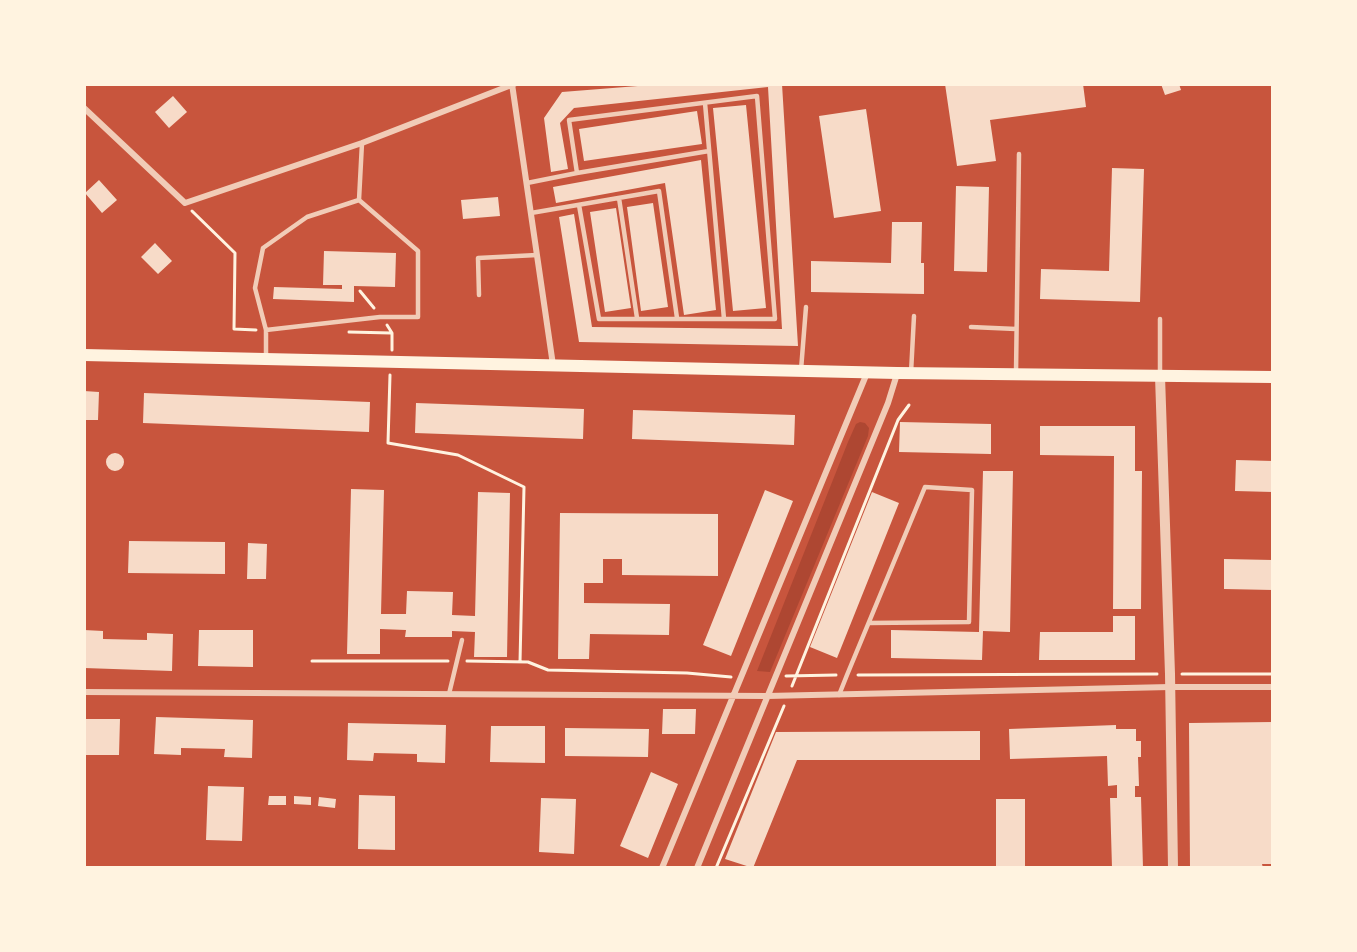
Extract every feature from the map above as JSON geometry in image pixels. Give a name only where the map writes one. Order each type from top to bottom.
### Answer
[{"type":"main road","points":[[84,355],[897,373],[1273,376]]},
{"type":"street","points":[[84,108],[184,203],[362,143],[513,84],[553,365]]},
{"type":"street","points":[[662,868],[868,372]]},
{"type":"street","points":[[697,868],[888,403],[897,373]]},
{"type":"street","points":[[1160,376],[1170,674],[1173,868]]},
{"type":"street","points":[[84,692],[788,696],[1170,687],[1273,687]]},
{"type":"lane","points":[[577,172],[569,120],[757,96],[775,319],[599,319],[579,205]]},
{"type":"lane","points":[[705,103],[724,319]]},
{"type":"lane","points":[[359,200],[362,143]]},
{"type":"lane","points":[[527,183],[577,172],[709,151]]},
{"type":"lane","points":[[1016,373],[1019,154]]},
{"type":"lane","points":[[531,213],[659,191],[677,318]]},
{"type":"lane","points":[[620,198],[637,318]]},
{"type":"lane","points":[[266,330],[380,317],[418,317],[418,251],[359,200]]},
{"type":"lane","points":[[266,359],[266,330],[255,288],[263,248],[307,217],[359,200]]},
{"type":"lane","points":[[479,295],[478,258],[537,255]]},
{"type":"lane","points":[[801,371],[806,307]]},
{"type":"lane","points":[[911,373],[914,316]]},
{"type":"lane","points":[[1160,319],[1160,376]]},
{"type":"lane","points":[[971,327],[1016,329]]},
{"type":"lane","points":[[839,695],[925,487],[972,490],[969,622],[869,623]]},
{"type":"lane","points":[[449,694],[462,640]]},
{"type":"path","points":[[184,203],[235,253],[234,329],[266,330]]},
{"type":"path","points":[[360,291],[392,333],[388,443],[458,455],[524,488],[520,662]]},
{"type":"path","points":[[346,332],[392,333]]},
{"type":"path","points":[[716,868],[788,696],[897,420],[909,405]]},
{"type":"path","points":[[312,660],[528,662],[548,670],[687,673],[741,677]]},
{"type":"path","points":[[775,676],[1273,674]]},
{"type":"shaded area","points":[[865,423],[869,428],[868,436],[770,672],[757,671],[848,442],[856,424]]},
{"type":"building","points":[[663,84],[782,84],[798,346],[579,342],[559,217],[574,214],[592,327],[782,329],[768,87],[574,108],[560,123],[568,169],[551,172],[544,118],[562,92]]},
{"type":"building","points":[[945,84],[1083,84],[1086,107],[990,120],[996,161],[957,166]]},
{"type":"building","points":[[1161,84],[1179,84],[1181,90],[1165,95]]},
{"type":"building","points":[[173,96],[187,112],[169,128],[155,112]]},
{"type":"building","points":[[746,105],[766,308],[733,311],[713,108]]},
{"type":"building","points":[[866,109],[881,211],[834,218],[819,116]]},
{"type":"building","points":[[697,111],[702,144],[584,161],[579,129]]},
{"type":"building","points":[[701,160],[716,310],[684,315],[665,183],[556,203],[553,187]]},
{"type":"building","points":[[1112,168],[1144,169],[1140,302],[1040,299],[1041,269],[1109,271]]},
{"type":"building","points":[[99,180],[117,200],[102,213],[85,193]]},
{"type":"building","points":[[956,186],[989,187],[987,272],[954,271]]},
{"type":"building","points":[[498,197],[500,216],[463,219],[461,200]]},
{"type":"building","points":[[653,203],[668,307],[641,311],[627,207]]},
{"type":"building","points":[[616,208],[631,308],[605,312],[590,212]]},
{"type":"building","points":[[892,222],[922,222],[921,263],[924,263],[924,294],[811,292],[811,261],[891,263]]},
{"type":"building","points":[[155,243],[172,261],[158,274],[141,257]]},
{"type":"building","points":[[324,251],[396,253],[395,287],[354,286],[354,302],[273,299],[274,287],[342,289],[342,285],[323,285]]},
{"type":"building","points":[[84,391],[99,392],[98,420],[84,420]]},
{"type":"building","points":[[144,393],[370,402],[369,432],[143,423]]},
{"type":"building","points":[[416,403],[584,409],[583,439],[415,433]]},
{"type":"building","points":[[633,410],[795,415],[794,445],[632,439]]},
{"type":"building","points":[[900,422],[991,424],[991,454],[899,452]]},
{"type":"building","points":[[1040,426],[1135,426],[1135,471],[1142,471],[1141,609],[1113,609],[1114,456],[1040,455]]},
{"type":"building","points":[[115,453],[121,456],[124,462],[121,468],[115,471],[109,468],[106,462],[109,456]]},
{"type":"building","points":[[1236,460],[1273,461],[1273,492],[1235,491]]},
{"type":"building","points":[[983,471],[1013,471],[1010,632],[983,631],[982,660],[891,658],[891,630],[979,632]]},
{"type":"building","points":[[351,489],[384,490],[381,614],[406,614],[407,591],[453,592],[452,615],[475,616],[478,492],[510,493],[507,657],[474,657],[475,632],[452,631],[452,637],[405,637],[406,630],[380,629],[380,654],[347,654]]},
{"type":"building","points":[[765,490],[793,501],[731,656],[703,645]]},
{"type":"building","points":[[872,492],[899,503],[837,658],[810,647]]},
{"type":"building","points":[[560,513],[718,514],[718,576],[622,575],[622,559],[603,559],[603,583],[584,583],[584,603],[670,604],[669,635],[590,634],[589,659],[558,659]]},
{"type":"building","points":[[129,541],[225,542],[225,574],[128,573]]},
{"type":"building","points":[[248,543],[267,544],[266,579],[247,579]]},
{"type":"building","points":[[1224,559],[1273,560],[1273,590],[1224,589]]},
{"type":"building","points":[[1113,616],[1135,616],[1135,660],[1039,660],[1040,632],[1113,632]]},
{"type":"building","points":[[84,630],[103,631],[103,639],[147,640],[147,633],[173,634],[172,671],[84,668]]},
{"type":"building","points":[[199,630],[253,630],[253,667],[198,666]]},
{"type":"building","points":[[663,709],[696,709],[695,734],[662,734]]},
{"type":"building","points":[[156,717],[253,720],[252,758],[224,757],[225,749],[181,748],[181,755],[154,754]]},
{"type":"building","points":[[84,719],[120,719],[119,755],[84,755]]},
{"type":"building","points":[[1273,722],[1273,864],[1262,864],[1263,868],[1190,868],[1189,723]]},
{"type":"building","points":[[348,723],[446,725],[445,763],[417,762],[417,754],[374,753],[373,761],[347,760]]},
{"type":"building","points":[[1116,725],[1116,729],[1136,729],[1136,741],[1141,741],[1141,757],[1138,757],[1139,786],[1135,786],[1135,797],[1141,797],[1143,868],[1112,868],[1110,798],[1117,798],[1117,785],[1108,786],[1107,756],[1010,759],[1009,729]]},
{"type":"building","points":[[491,726],[545,726],[545,763],[490,762]]},
{"type":"building","points":[[565,728],[649,729],[648,757],[565,756]]},
{"type":"building","points":[[980,731],[980,760],[797,760],[753,868],[725,859],[776,732]]},
{"type":"building","points":[[651,772],[678,784],[648,858],[620,846]]},
{"type":"building","points":[[208,786],[244,787],[242,841],[206,840]]},
{"type":"building","points":[[359,795],[395,796],[395,850],[358,849]]},
{"type":"building","points":[[269,796],[286,796],[286,805],[268,805]]},
{"type":"building","points":[[294,796],[311,797],[311,805],[294,804]]},
{"type":"building","points":[[319,797],[336,799],[335,808],[318,806]]},
{"type":"building","points":[[541,798],[576,799],[574,854],[539,852]]},
{"type":"building","points":[[996,799],[1025,799],[1025,868],[996,868]]}]
